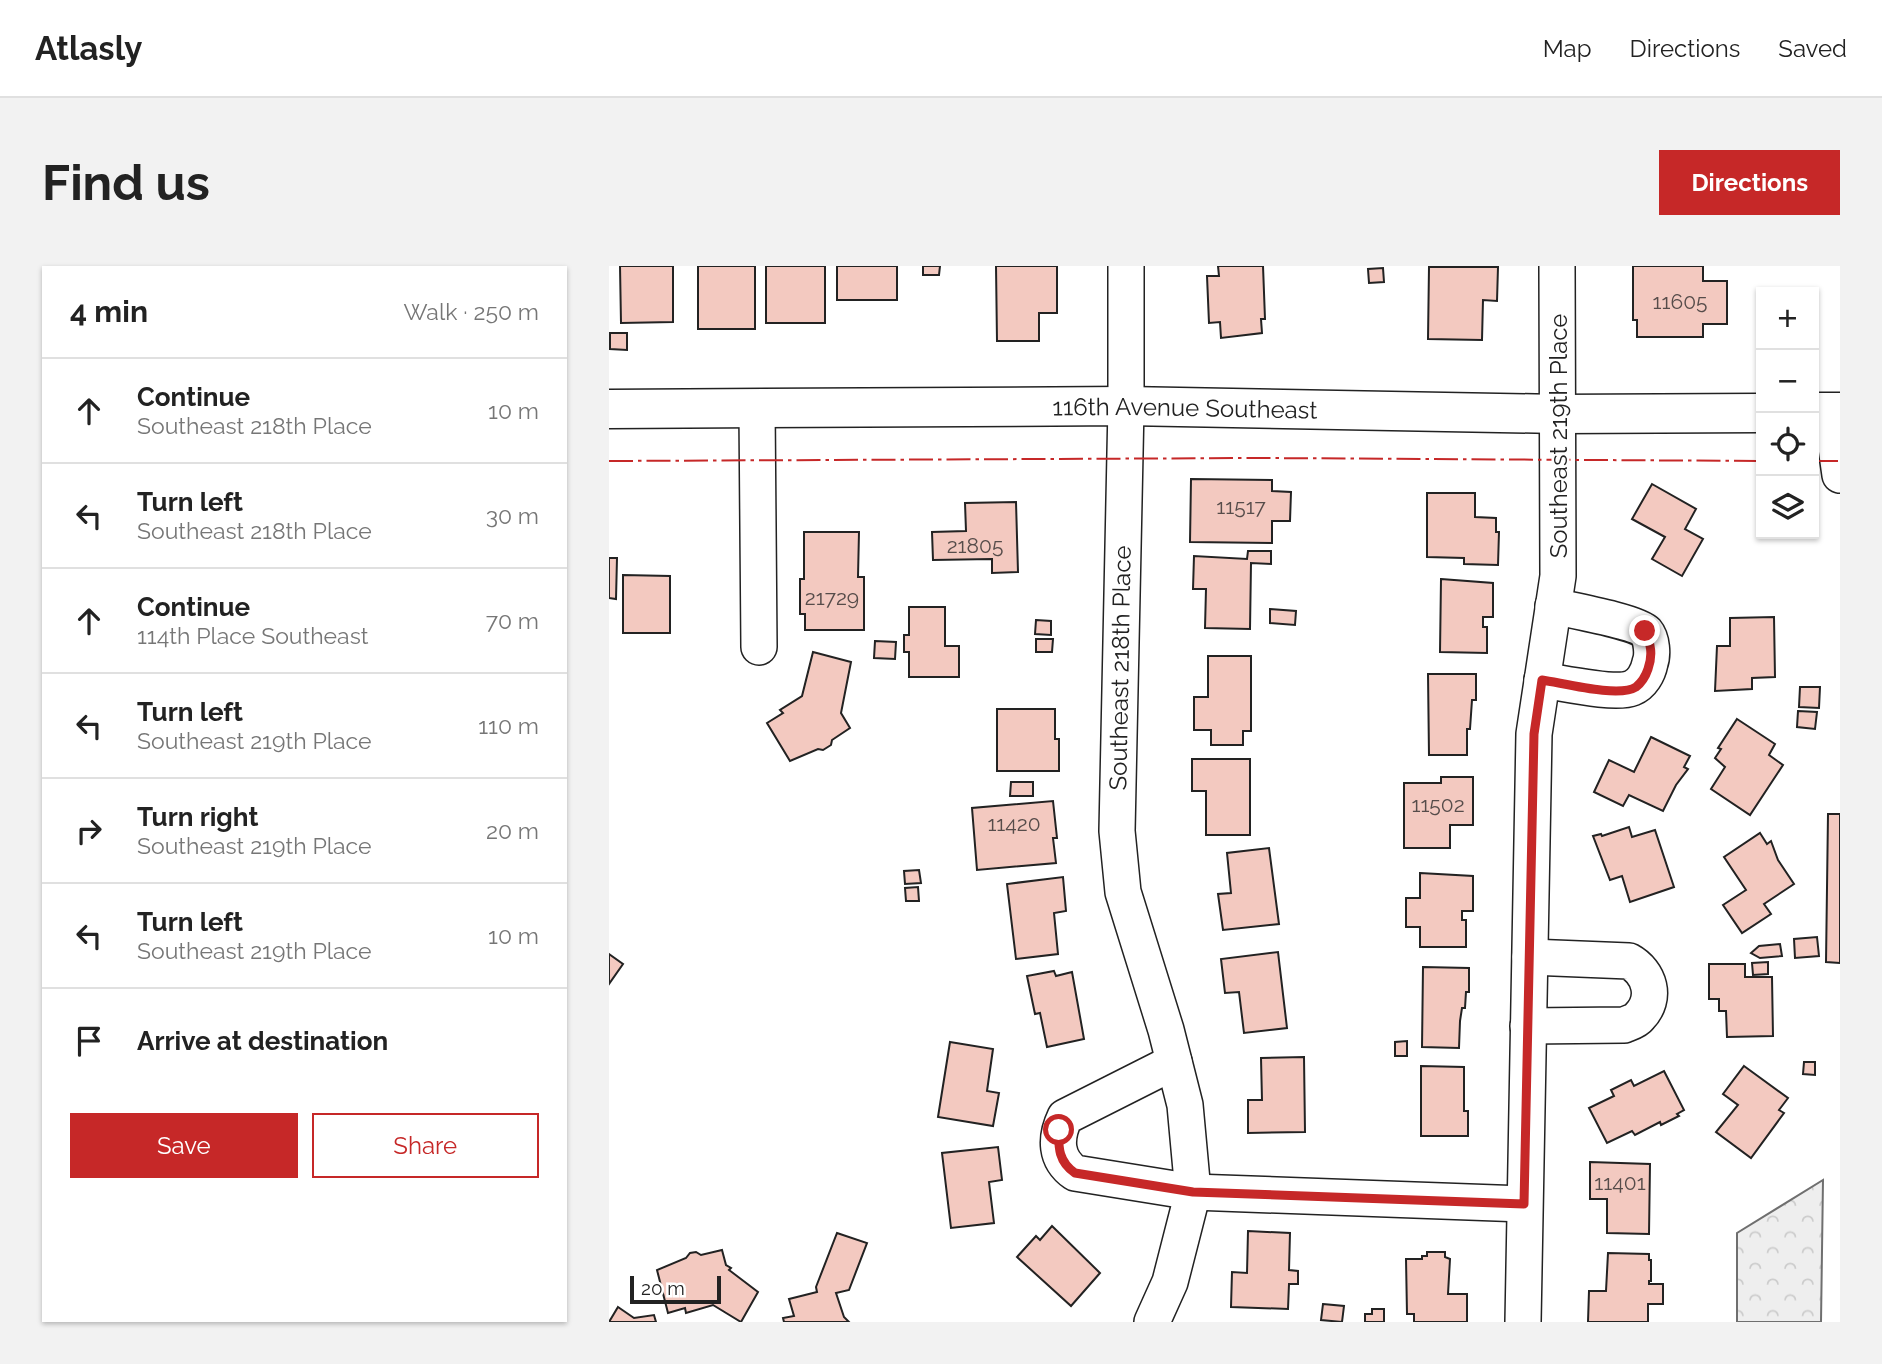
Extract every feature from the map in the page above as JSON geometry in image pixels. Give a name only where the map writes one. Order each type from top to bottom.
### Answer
[{"type":"main road","name":"116th Avenue Southeast","points":[[609,409],[1126,406],[1558,414],[1756,412]]},
{"type":"street","name":"Southeast 218th Place","points":[[1126,266],[1126,406],[1117,831],[1123,892],[1166,1030],[1185,1105],[1193,1192],[1170,1282],[1153,1322]]},
{"type":"street","name":"Southeast 219th Place","points":[[1523,1322],[1534,734],[1558,576],[1557,266]]},
{"type":"street","points":[[757,408],[759,647]]},
{"type":"street","points":[[1828,412],[1840,475]]},
{"type":"street","points":[[1542,680],[1621,691],[1635,687],[1646,675],[1651,660],[1650,643],[1645,631],[1632,625],[1553,606]]},
{"type":"street","points":[[1528,1026],[1625,1025],[1639,1018],[1646,1007],[1650,990],[1639,967],[1629,961],[1529,957]]},
{"type":"street","points":[[1174,1062],[1065,1117],[1059,1130],[1058,1148],[1065,1167],[1075,1173],[1193,1192],[1524,1204]]},
{"type":"green space","points":[[1823,1180],[1821,1322],[1737,1322],[1737,1233]]},
{"type":"building","points":[[620,266],[673,266],[673,322],[621,323]]},
{"type":"building","points":[[698,266],[755,266],[755,329],[698,329]]},
{"type":"building","points":[[766,266],[825,266],[825,323],[766,323]]},
{"type":"building","points":[[837,266],[897,266],[897,300],[837,300]]},
{"type":"building","points":[[923,266],[940,266],[939,275],[923,275]]},
{"type":"building","points":[[996,266],[1057,266],[1057,313],[1039,313],[1039,341],[997,341]]},
{"type":"building","points":[[1218,266],[1263,266],[1265,319],[1261,319],[1262,333],[1221,338],[1220,322],[1209,323],[1207,276],[1219,276]]},
{"type":"building","points":[[1633,266],[1703,266],[1703,281],[1727,281],[1727,324],[1703,324],[1703,337],[1637,337],[1637,320],[1633,320]]},
{"type":"building","points":[[1429,267],[1498,267],[1497,301],[1483,300],[1482,340],[1428,339]]},
{"type":"building","points":[[1383,268],[1384,282],[1369,283],[1368,269]]},
{"type":"building","points":[[610,333],[627,333],[627,350],[610,349]]},
{"type":"building","points":[[1191,479],[1272,480],[1272,491],[1291,492],[1290,521],[1272,521],[1272,543],[1190,542]]},
{"type":"building","points":[[1652,484],[1696,509],[1685,529],[1703,539],[1682,576],[1652,559],[1665,537],[1632,519]]},
{"type":"building","points":[[1427,493],[1475,493],[1475,517],[1496,518],[1496,532],[1499,532],[1498,565],[1464,564],[1464,558],[1427,557]]},
{"type":"building","points":[[1016,502],[1018,572],[992,573],[992,559],[933,560],[932,532],[966,531],[965,503]]},
{"type":"building","points":[[804,532],[859,532],[858,577],[864,577],[864,630],[805,630],[805,614],[800,614],[800,579],[804,579]]},
{"type":"building","points":[[1248,551],[1271,551],[1271,564],[1251,563],[1250,629],[1205,628],[1206,589],[1193,589],[1194,556],[1247,559]]},
{"type":"building","points":[[609,558],[617,558],[616,599],[609,598]]},
{"type":"building","points":[[623,575],[670,576],[670,633],[623,633]]},
{"type":"building","points":[[1441,579],[1493,583],[1493,617],[1483,617],[1483,627],[1487,627],[1487,653],[1440,652]]},
{"type":"building","points":[[909,607],[945,607],[945,646],[959,646],[959,677],[909,677],[909,652],[904,652],[904,635],[909,635]]},
{"type":"building","points":[[1270,609],[1296,611],[1295,625],[1270,623]]},
{"type":"building","points":[[1774,617],[1775,677],[1752,678],[1752,689],[1715,691],[1717,646],[1730,646],[1730,618]]},
{"type":"building","points":[[1036,620],[1051,621],[1051,635],[1035,634]]},
{"type":"building","points":[[1036,639],[1053,639],[1052,652],[1036,652]]},
{"type":"building","points":[[875,641],[896,642],[895,659],[874,658]]},
{"type":"building","points":[[813,652],[851,662],[841,713],[850,728],[823,750],[818,749],[790,761],[767,723],[783,713],[780,710],[802,696]]},
{"type":"building","points":[[1208,656],[1251,656],[1251,731],[1243,731],[1243,745],[1211,745],[1211,730],[1194,730],[1194,697],[1208,697]]},
{"type":"building","points":[[1428,674],[1476,674],[1476,700],[1472,700],[1470,729],[1467,729],[1467,755],[1429,755]]},
{"type":"building","points":[[1800,687],[1820,687],[1819,708],[1799,707]]},
{"type":"building","points":[[997,709],[1055,709],[1059,771],[997,771]]},
{"type":"building","points":[[1798,711],[1817,712],[1815,729],[1797,727]]},
{"type":"building","points":[[1737,719],[1775,744],[1769,755],[1783,765],[1750,815],[1711,789],[1725,767],[1715,758],[1721,749],[1718,748]]},
{"type":"building","points":[[1651,737],[1690,756],[1684,767],[1688,769],[1676,785],[1663,811],[1629,795],[1623,806],[1594,792],[1609,760],[1634,772]]},
{"type":"building","points":[[1192,759],[1250,759],[1250,835],[1206,835],[1206,791],[1192,791]]},
{"type":"building","points":[[1441,777],[1473,777],[1473,825],[1450,825],[1450,848],[1404,848],[1404,783],[1441,783]]},
{"type":"building","points":[[1011,782],[1033,782],[1033,796],[1010,796]]},
{"type":"building","points":[[1053,801],[1057,838],[1053,838],[1056,863],[977,870],[972,808]]},
{"type":"building","points":[[1828,814],[1840,814],[1840,963],[1826,962]]},
{"type":"building","points":[[1629,827],[1632,837],[1655,830],[1674,887],[1630,902],[1622,876],[1610,880],[1593,836],[1602,836]]},
{"type":"building","points":[[1760,833],[1767,844],[1771,841],[1778,860],[1794,884],[1764,904],[1771,914],[1742,933],[1723,905],[1746,890],[1724,857]]},
{"type":"building","points":[[1269,848],[1279,924],[1223,930],[1218,894],[1231,893],[1227,853]]},
{"type":"building","points":[[919,870],[921,883],[905,884],[904,871]]},
{"type":"building","points":[[1420,873],[1473,876],[1473,911],[1462,911],[1462,920],[1466,920],[1466,947],[1420,947],[1420,927],[1406,927],[1406,898],[1420,898]]},
{"type":"building","points":[[1063,877],[1066,911],[1054,913],[1058,954],[1016,959],[1007,884]]},
{"type":"building","points":[[918,887],[919,901],[906,901],[905,888]]},
{"type":"building","points":[[1817,937],[1819,956],[1795,958],[1794,939]]},
{"type":"building","points":[[1780,944],[1782,956],[1760,958],[1751,953],[1759,946]]},
{"type":"building","points":[[1278,952],[1287,1028],[1244,1033],[1239,992],[1225,993],[1221,959]]},
{"type":"building","points":[[609,954],[623,964],[609,984]]},
{"type":"building","points":[[1768,962],[1768,974],[1753,975],[1752,963]]},
{"type":"building","points":[[1709,964],[1745,964],[1745,977],[1772,977],[1773,1036],[1727,1037],[1726,1011],[1719,1011],[1719,999],[1709,999]]},
{"type":"building","points":[[1423,967],[1469,968],[1469,992],[1466,992],[1465,1008],[1462,1008],[1459,1048],[1422,1047]]},
{"type":"building","points":[[1054,971],[1056,976],[1072,972],[1084,1039],[1047,1047],[1040,1013],[1035,1014],[1027,976]]},
{"type":"building","points":[[1407,1041],[1407,1056],[1395,1056],[1395,1042]]},
{"type":"building","points":[[950,1042],[993,1049],[987,1091],[999,1093],[993,1126],[938,1117]]},
{"type":"building","points":[[1304,1057],[1305,1132],[1248,1133],[1248,1100],[1262,1100],[1261,1058]]},
{"type":"building","points":[[1804,1062],[1815,1062],[1815,1075],[1803,1074]]},
{"type":"building","points":[[1421,1066],[1464,1067],[1464,1111],[1468,1111],[1468,1136],[1421,1136]]},
{"type":"building","points":[[1744,1066],[1788,1098],[1779,1110],[1784,1113],[1751,1158],[1716,1132],[1738,1105],[1723,1094]]},
{"type":"building","points":[[1664,1071],[1684,1110],[1677,1114],[1679,1116],[1661,1125],[1660,1122],[1635,1135],[1632,1131],[1607,1143],[1589,1108],[1614,1096],[1611,1090],[1631,1080],[1634,1086]]},
{"type":"building","points":[[998,1147],[1002,1180],[989,1182],[994,1223],[951,1228],[942,1153]]},
{"type":"building","points":[[1590,1162],[1650,1164],[1649,1234],[1607,1233],[1607,1199],[1590,1199]]},
{"type":"building","points":[[1052,1226],[1100,1273],[1071,1306],[1017,1257],[1036,1236],[1040,1240]]},
{"type":"building","points":[[1248,1231],[1290,1233],[1289,1270],[1298,1271],[1298,1284],[1289,1284],[1288,1309],[1231,1307],[1232,1272],[1247,1273]]},
{"type":"building","points":[[837,1233],[867,1243],[849,1290],[836,1293],[844,1317],[849,1322],[784,1322],[783,1318],[794,1316],[789,1299],[817,1292],[816,1287]]},
{"type":"building","points":[[722,1250],[726,1265],[731,1268],[729,1270],[758,1292],[741,1322],[713,1305],[686,1313],[685,1308],[668,1313],[657,1270],[686,1258],[690,1253],[701,1255]]},
{"type":"building","points":[[1427,1252],[1445,1252],[1445,1257],[1450,1259],[1448,1294],[1467,1294],[1467,1322],[1414,1322],[1414,1314],[1407,1314],[1406,1259],[1422,1259],[1422,1256],[1427,1256]]},
{"type":"building","points":[[1608,1253],[1649,1254],[1649,1284],[1663,1284],[1663,1304],[1648,1304],[1648,1322],[1588,1322],[1589,1291],[1606,1291]]},
{"type":"building","points":[[1323,1304],[1344,1306],[1342,1322],[1321,1320]]},
{"type":"building","points":[[618,1307],[634,1318],[654,1315],[656,1322],[609,1322]]},
{"type":"building","points":[[1372,1309],[1384,1309],[1384,1322],[1365,1322],[1365,1314],[1372,1314]]},
{"type":"power","points":[[609,461],[1260,458],[1756,461]]},
{"type":"power","points":[[1819,461],[1840,461]]},
{"type":"route","points":[[1059,1130],[1058,1148],[1065,1167],[1075,1173],[1193,1192],[1524,1204],[1534,734],[1542,680],[1621,691],[1635,687],[1646,675],[1651,660],[1650,643],[1645,631]]}]
